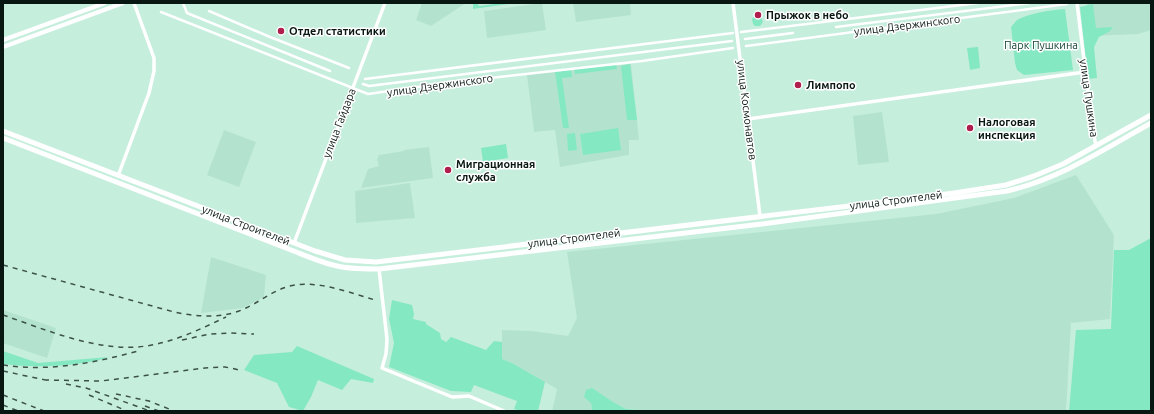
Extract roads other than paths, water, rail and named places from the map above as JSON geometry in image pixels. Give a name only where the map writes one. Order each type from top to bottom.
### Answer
[{"type":"main road","name":"улица Строителей","points":[[3,130],[118,176],[335,258],[376,262],[858,205],[1006,185],[1050,170],[1096,146],[1151,114]]},
{"type":"main road","name":"улица Строителей","points":[[3,138],[290,250],[340,267],[354,269],[379,269],[762,224],[992,194],[1017,189],[1054,176],[1099,153],[1151,123]]},
{"type":"main road","points":[[24,146],[27,140]]},
{"type":"main road","points":[[1096,146],[1099,153]]},
{"type":"main road","points":[[47,155],[49,149]]},
{"type":"main road","points":[[116,182],[118,176]]},
{"type":"main road","points":[[858,205],[859,211]]},
{"type":"main road","points":[[215,220],[218,214]]},
{"type":"main road","points":[[760,216],[762,224]]},
{"type":"main road","points":[[575,238],[576,246]]},
{"type":"main road","points":[[290,250],[294,243]]},
{"type":"main road","points":[[459,252],[459,259]]},
{"type":"street","points":[[3,40],[104,3]]},
{"type":"street","points":[[3,47],[123,3]]},
{"type":"street","points":[[118,176],[149,93],[154,71],[154,58],[134,3]]},
{"type":"street","points":[[183,3],[187,12],[330,70]]},
{"type":"street","name":"улица Гайдара","points":[[294,243],[385,3]]},
{"type":"street","name":"улица Космонавтов","points":[[733,3],[760,216]]},
{"type":"street","name":"улица Дзержинского","points":[[741,32],[978,3]]},
{"type":"street","name":"улица Дзержинского","points":[[836,28],[1030,3]]},
{"type":"street","name":"улица Пушкина","points":[[1077,3],[1093,136],[1096,146]]},
{"type":"street","name":"улица Дзержинского","points":[[746,46],[1068,4]]},
{"type":"street","points":[[86,10],[88,16]]},
{"type":"street","points":[[209,11],[349,68]]},
{"type":"street","name":"улица Дзержинского","points":[[161,12],[368,94],[445,83],[642,61],[733,48]]},
{"type":"street","name":"улица Дзержинского","points":[[365,79],[733,33]]},
{"type":"street","points":[[745,39],[793,33]]},
{"type":"street","name":"улица Дзержинского","points":[[363,84],[369,86],[732,41]]},
{"type":"street","points":[[748,118],[1085,72]]},
{"type":"street","points":[[379,269],[386,338],[386,354],[382,368],[452,397],[469,396],[504,411]]},
{"type":"railway","points":[[3,265],[174,312],[201,316],[238,312],[282,289],[305,284],[335,288],[375,300]]},
{"type":"railway","points":[[3,315],[73,339],[110,346],[128,347],[146,346],[177,338],[226,317]]},
{"type":"railway","points":[[182,340],[210,334],[254,334]]},
{"type":"railway","points":[[3,365],[20,367],[54,367],[88,363],[138,351]]},
{"type":"railway","points":[[44,380],[101,381],[205,368],[225,367],[242,371]]},
{"type":"railway","points":[[3,371],[50,381]]},
{"type":"railway","points":[[66,384],[86,388],[150,411]]},
{"type":"railway","points":[[116,394],[149,401],[174,411]]},
{"type":"railway","points":[[3,395],[44,411]]},
{"type":"railway","points":[[89,395],[127,411]]},
{"type":"railway","points":[[3,405],[18,411]]},
{"type":"railway","points":[[145,406],[159,411]]},
{"type":"place","name":"Прыжок в небо","points":[[758,15]]},
{"type":"place","name":"Отдел статистики","points":[[281,31]]},
{"type":"place","name":"Лимпопо","points":[[798,85]]},
{"type":"place","name":"Налоговая инспекция","points":[[970,128]]},
{"type":"place","name":"Миграционная служба","points":[[448,170]]},
{"type":"park label","name":"Парк Пушкина","points":[[1041,45]]}]
